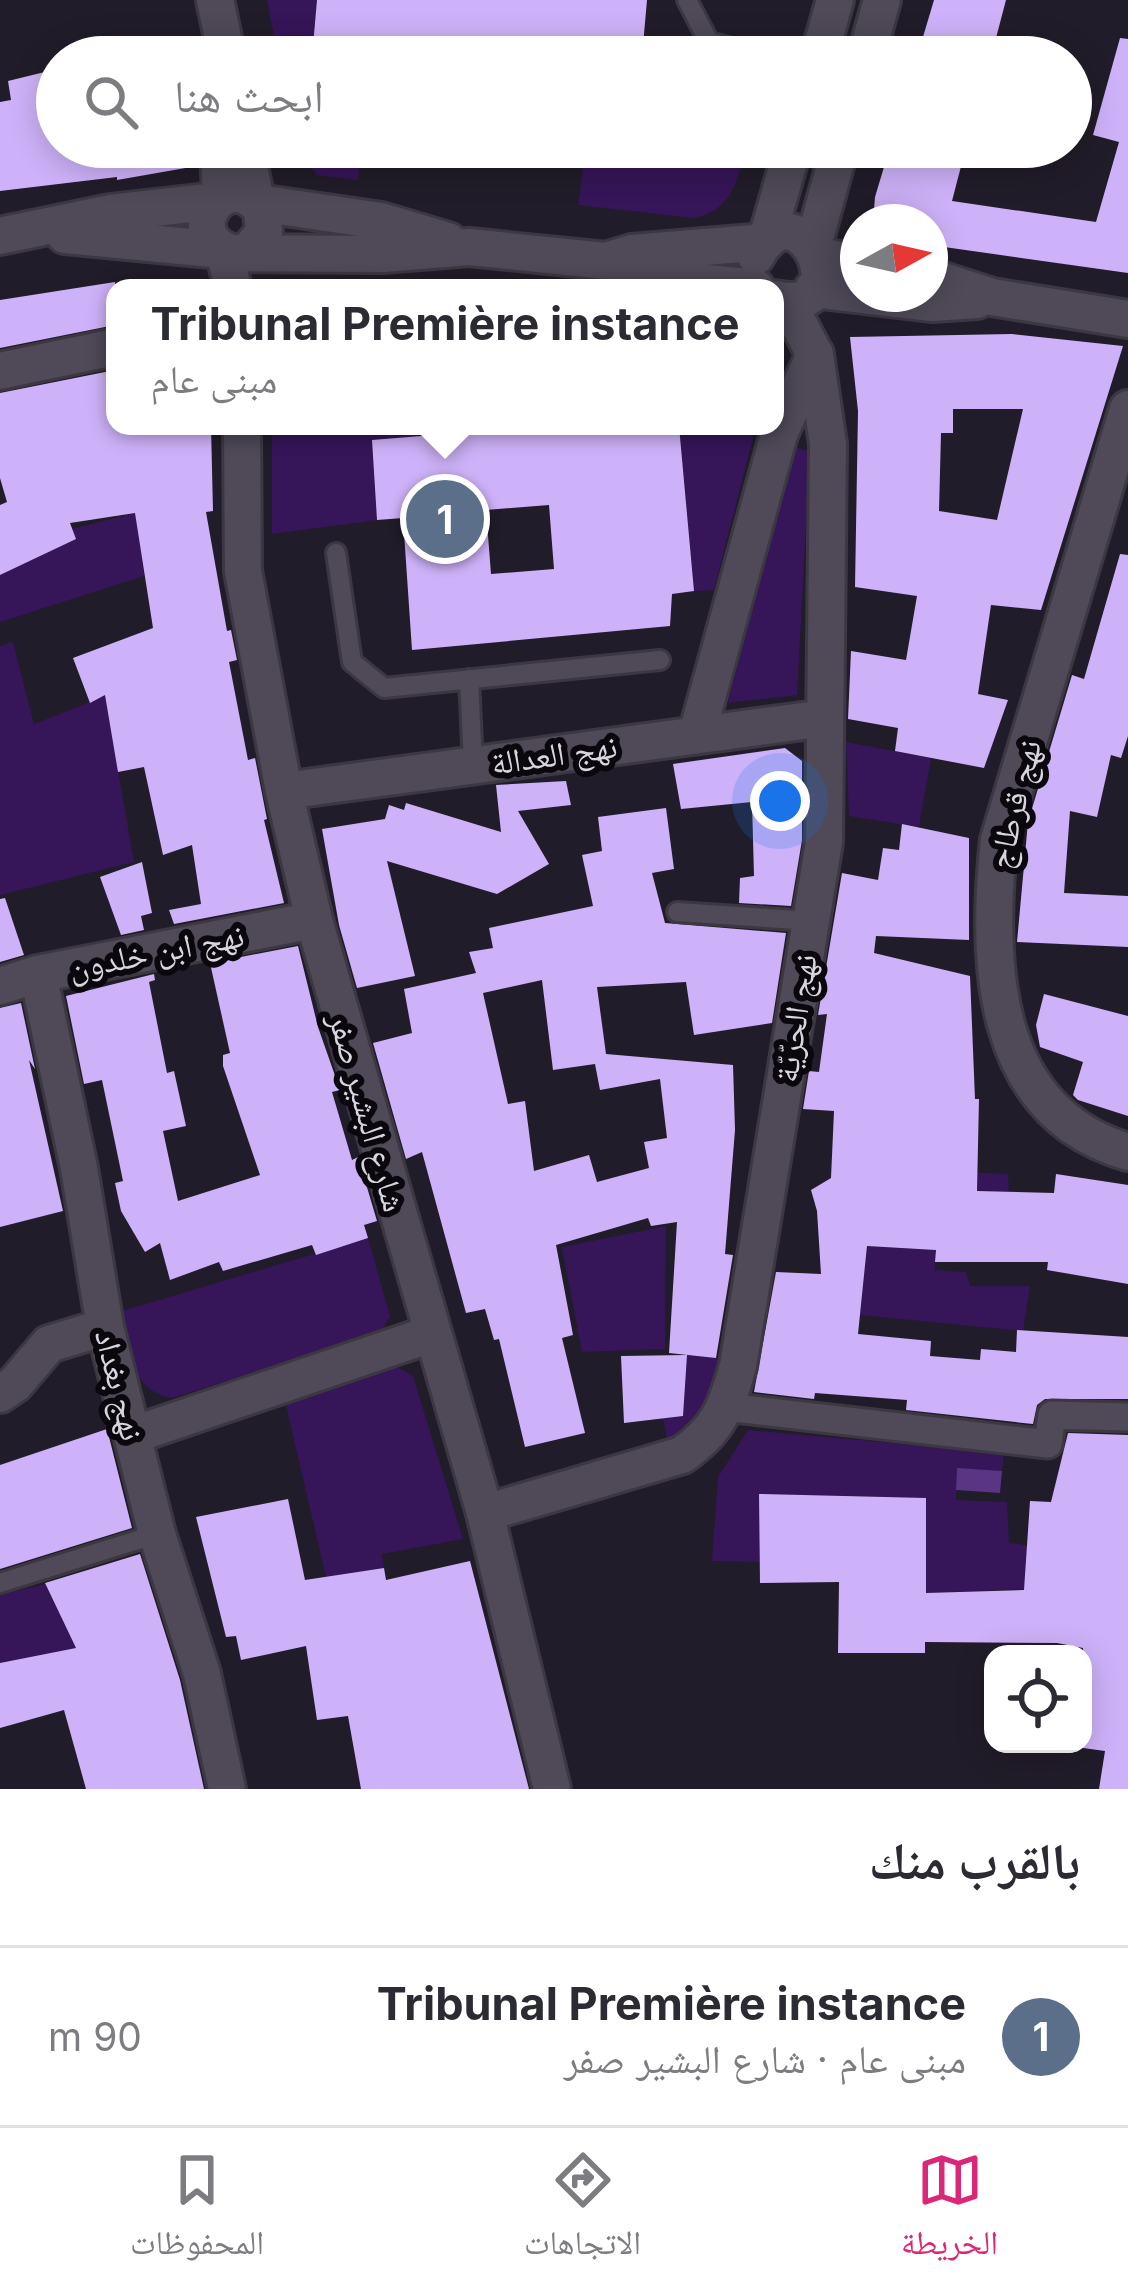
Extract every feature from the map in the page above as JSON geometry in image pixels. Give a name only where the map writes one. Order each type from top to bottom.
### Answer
[{"type":"street","points":[[215,0],[216,36]]},
{"type":"street","points":[[215,0],[223,36]]},
{"type":"street","points":[[825,36],[835,0]]},
{"type":"street","points":[[872,36],[882,0]]},
{"type":"street","points":[[226,168],[238,201],[265,218],[264,233],[236,258]]},
{"type":"street","points":[[238,201],[242,168]]},
{"type":"street","points":[[766,242],[787,168]]},
{"type":"street","points":[[791,282],[832,168]]},
{"type":"street","points":[[236,258],[206,227],[210,209],[238,201]]},
{"type":"street","points":[[16,234],[110,213],[238,201],[381,221],[469,248]]},
{"type":"street","points":[[16,234],[236,258],[469,248],[606,261],[646,277],[704,279]]},
{"type":"street","points":[[606,261],[632,253],[766,242],[785,234],[804,239],[791,282],[800,326],[814,355],[784,423]]},
{"type":"street","points":[[791,282],[840,269]]},
{"type":"street","points":[[791,282],[932,303],[992,297]]},
{"type":"street","points":[[948,284],[992,297],[1128,320]]},
{"type":"street","points":[[0,371],[106,349]]},
{"type":"street","name":"نهج الحرّيّة","points":[[485,1514],[682,1455],[708,1437],[726,1407],[738,1366],[824,842],[828,444],[814,355]]},
{"type":"street","name":"نهج قرطاج","points":[[1128,409],[999,841],[992,903],[1000,1006],[1013,1054],[1045,1103],[1076,1130],[1128,1152]]},
{"type":"street","name":"شارع البشير صفر","points":[[242,435],[243,571],[284,791],[314,920],[485,1514],[552,1789]]},
{"type":"street","points":[[697,734],[779,435]]},
{"type":"street","name":"نهج العدالة","points":[[284,791],[825,718]]},
{"type":"street","name":"نهج ابن خلدون","points":[[0,986],[38,974],[314,920]]},
{"type":"street","name":"نهج بغداد","points":[[38,974],[79,1168],[105,1327],[157,1534],[202,1674],[227,1789]]},
{"type":"street","points":[[0,1394],[15,1384],[49,1344],[105,1327]]},
{"type":"street","points":[[133,1435],[431,1334]]},
{"type":"street","points":[[726,1407],[1048,1444],[1052,1415],[1128,1417]]},
{"type":"lane","points":[[687,0],[706,36]]},
{"type":"lane","points":[[336,553],[352,662],[384,688],[660,660]]},
{"type":"lane","points":[[469,680],[473,765]]},
{"type":"lane","points":[[676,912],[811,921]]},
{"type":"lane","points":[[0,1583],[157,1534]]},
{"type":"shaded area","points":[[267,0],[317,0],[314,36],[274,36]]},
{"type":"shaded area","points":[[312,168],[359,168],[358,180],[317,175]]},
{"type":"shaded area","points":[[583,168],[740,168],[725,202],[693,218],[578,205]]},
{"type":"shaded area","points":[[272,435],[424,435],[372,441],[377,520],[272,534]]},
{"type":"shaded area","points":[[680,435],[754,435],[714,590],[694,591]]},
{"type":"shaded area","points":[[793,447],[810,451],[797,695],[728,703]]},
{"type":"shaded area","points":[[143,511],[149,559],[142,561],[144,576],[0,622],[0,575],[75,539],[72,529]]},
{"type":"shaded area","points":[[13,642],[34,724],[105,696],[134,862],[0,895],[0,646]]},
{"type":"shaded area","points":[[846,742],[931,758],[919,827],[849,816]]},
{"type":"shaded area","points":[[923,1170],[1008,1174],[1009,1191],[938,1190],[935,1270],[966,1272],[970,1286],[1030,1286],[1023,1331],[860,1315],[867,1246],[919,1249]]},
{"type":"shaded area","points":[[666,1226],[665,1349],[582,1352],[562,1247]]},
{"type":"shaded area","points":[[368,1238],[390,1316],[380,1334],[172,1398],[147,1386],[139,1376],[122,1311]]},
{"type":"shaded area","points":[[687,1355],[726,1359],[719,1384],[699,1418],[667,1439],[663,1418]]},
{"type":"shaded area","points":[[396,1366],[413,1376],[463,1539],[382,1554],[384,1568],[326,1577],[285,1401]]},
{"type":"shaded area","points":[[748,1430],[1004,1453],[1002,1471],[957,1469],[956,1500],[1007,1502],[1009,1543],[1051,1548],[1050,1588],[926,1593],[926,1498],[760,1494],[759,1562],[712,1561],[718,1477]]},
{"type":"shaded area","points":[[957,1468],[1002,1471],[1000,1493],[956,1490]]},
{"type":"shaded area","points":[[45,1584],[76,1648],[0,1663],[0,1595]]},
{"type":"building","points":[[317,0],[647,0],[644,36],[314,36]]},
{"type":"building","points":[[934,0],[1006,0],[997,36],[923,36]]},
{"type":"building","points":[[1120,38],[1128,39],[1128,273],[948,248],[948,204],[874,204],[884,168],[961,168],[952,201],[1096,222],[1119,142],[1093,135]]},
{"type":"building","points":[[36,74],[36,168],[186,168],[0,191],[0,102],[11,100],[8,81]]},
{"type":"building","points":[[106,283],[106,327],[0,348],[0,300]]},
{"type":"building","points":[[1012,334],[1123,346],[1041,610],[991,605],[978,694],[1008,700],[984,768],[895,751],[898,728],[848,719],[851,651],[906,660],[917,596],[855,587],[858,411],[850,337]],"holes":[[[953,409],[1023,409],[997,520],[939,511],[941,433],[953,433]]]},
{"type":"building","points":[[106,372],[106,435],[211,435],[213,511],[206,512],[227,631],[231,630],[237,660],[229,662],[248,760],[255,758],[284,903],[174,924],[169,910],[201,904],[192,845],[163,855],[144,767],[118,772],[105,695],[90,703],[73,658],[153,628],[135,513],[70,523],[76,539],[0,575],[0,505],[7,502],[0,478],[0,393]]},
{"type":"building","points":[[433,435],[680,435],[694,591],[672,594],[670,626],[412,650],[403,518],[377,520],[372,440]],"holes":[[[549,505],[554,569],[491,574],[486,510]]]},
{"type":"building","points":[[1120,554],[1128,555],[1128,736],[1121,758],[1111,755],[1097,817],[1070,811],[1064,893],[1128,896],[1128,947],[1017,942],[1028,822],[1072,675],[1084,679]]},
{"type":"building","points":[[785,748],[802,761],[802,840],[791,906],[739,903],[740,878],[754,876],[752,802],[681,809],[673,764]]},
{"type":"building","points":[[566,781],[571,805],[518,811],[549,864],[497,894],[387,861],[415,976],[357,988],[339,925],[322,829],[385,819],[389,805],[404,810],[406,803],[501,832],[496,785]]},
{"type":"building","points":[[666,808],[674,869],[652,873],[665,923],[786,933],[772,1023],[694,1035],[686,982],[597,987],[606,1054],[733,1065],[735,1130],[725,1254],[733,1255],[716,1358],[669,1353],[677,1222],[651,1226],[648,1218],[556,1245],[573,1335],[562,1338],[585,1433],[525,1447],[499,1339],[494,1340],[485,1309],[466,1313],[422,1152],[406,1159],[373,1043],[412,1033],[404,989],[476,973],[469,952],[493,948],[489,928],[593,906],[582,855],[602,851],[598,817]],"holes":[[[542,980],[553,1070],[595,1064],[600,1090],[660,1079],[667,1138],[644,1142],[649,1168],[597,1182],[589,1155],[534,1171],[525,1101],[508,1104],[483,993]]]},
{"type":"building","points":[[902,824],[969,838],[969,940],[876,936],[874,953],[970,976],[975,1099],[979,1099],[977,1191],[1054,1193],[1056,1174],[1128,1185],[1128,1284],[1047,1270],[1048,1262],[935,1262],[936,1250],[867,1246],[858,1334],[931,1341],[930,1356],[980,1360],[981,1349],[1016,1352],[1017,1330],[1128,1337],[1128,1399],[1045,1399],[1037,1405],[1033,1424],[906,1410],[907,1400],[815,1393],[814,1399],[754,1392],[776,1272],[821,1274],[811,1190],[831,1178],[834,1111],[803,1109],[809,1071],[819,1072],[827,1014],[818,1015],[842,873],[878,880],[883,848],[899,850]]},
{"type":"building","points":[[142,862],[152,913],[141,916],[144,930],[121,935],[100,877]]},
{"type":"building","points":[[5,898],[24,955],[0,962],[0,899]]},
{"type":"building","points":[[298,946],[340,1090],[332,1092],[377,1221],[364,1225],[368,1238],[316,1255],[312,1245],[223,1271],[219,1262],[170,1280],[160,1243],[145,1252],[121,1211],[115,1183],[123,1181],[102,1080],[84,1084],[66,996],[154,974],[155,980],[149,982],[167,1073],[174,1071],[186,1126],[163,1131],[178,1201],[260,1175],[223,1066],[223,1055],[230,1053],[210,963]]},
{"type":"building","points":[[1044,994],[1128,1016],[1128,1116],[1073,1095],[1083,1062],[1040,1047],[1036,1025]]},
{"type":"building","points":[[21,1003],[63,1211],[0,1227],[0,1008]]},
{"type":"building","points":[[687,1355],[683,1416],[624,1423],[621,1356]]},
{"type":"building","points":[[107,1429],[132,1528],[0,1569],[0,1465]]},
{"type":"building","points":[[1068,1433],[1128,1435],[1128,1789],[1099,1789],[1105,1751],[1092,1749],[1092,1645],[925,1642],[925,1653],[838,1653],[839,1582],[760,1583],[759,1494],[926,1498],[926,1593],[1024,1590],[1030,1501],[1051,1502]]},
{"type":"building","points":[[288,1499],[305,1580],[384,1568],[386,1580],[470,1561],[529,1789],[361,1789],[348,1716],[317,1720],[306,1646],[241,1660],[236,1636],[226,1637],[196,1517]]},
{"type":"building","points":[[140,1554],[180,1680],[204,1789],[86,1789],[64,1710],[0,1728],[0,1663],[76,1648],[45,1583]]},
{"type":"place","name":"Tribunal Première instance","points":[[445,519]]}]
